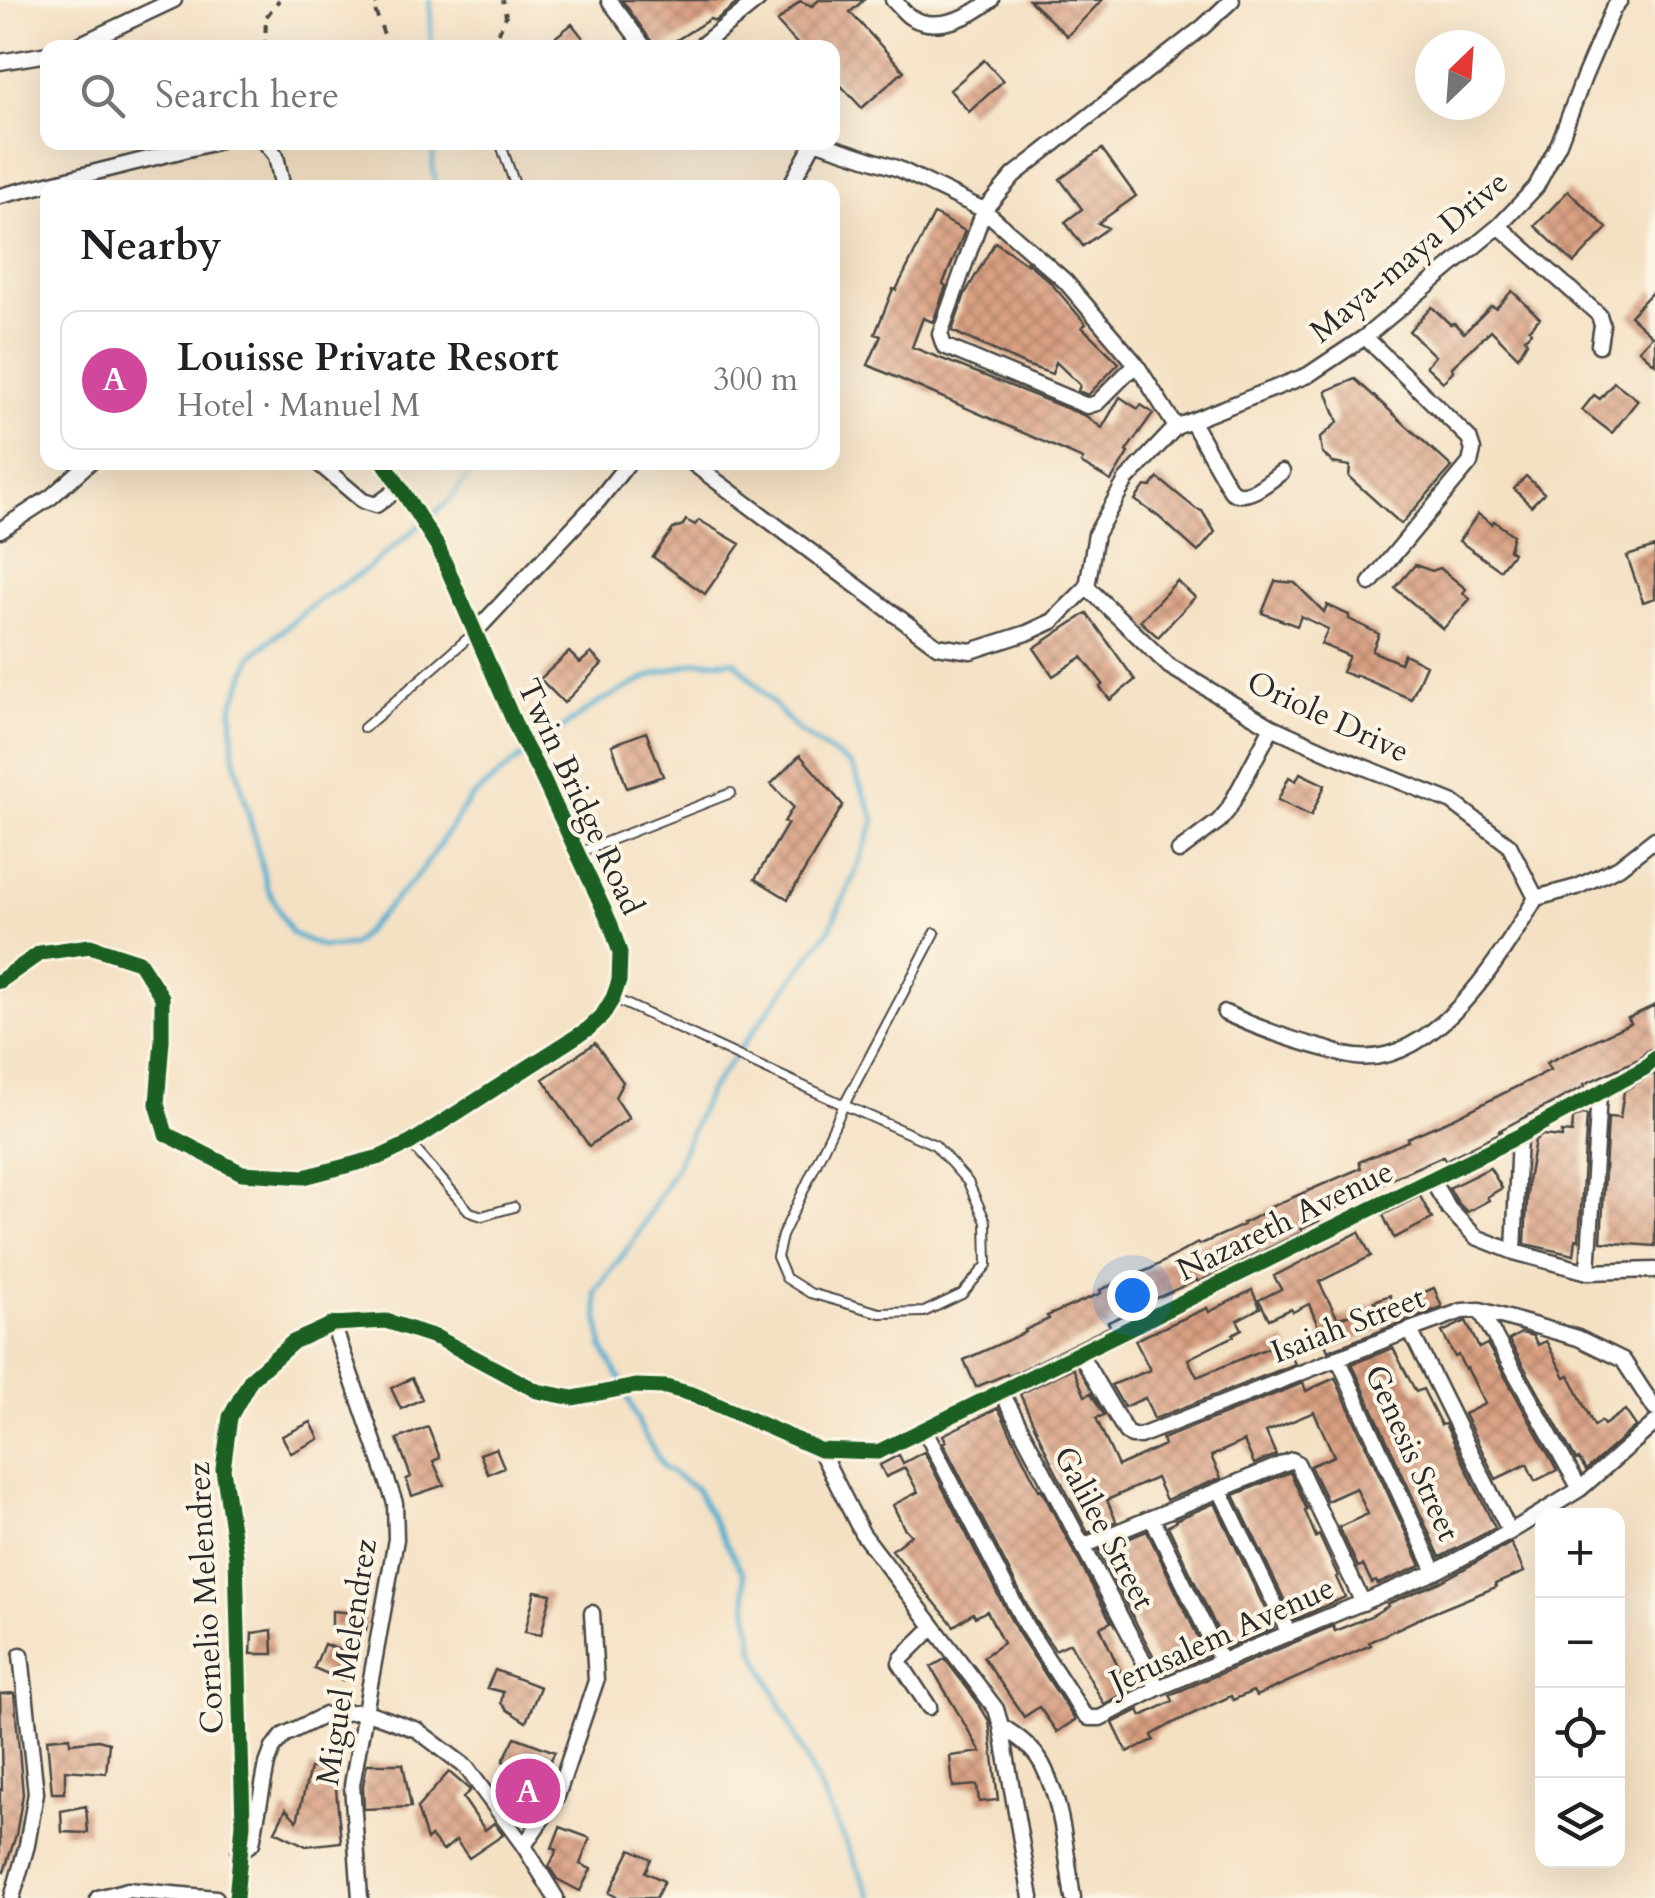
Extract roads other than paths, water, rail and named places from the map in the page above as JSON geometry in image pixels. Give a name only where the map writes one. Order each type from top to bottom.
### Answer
[{"type":"street","points":[[89,40],[174,0]]},
{"type":"street","points":[[609,0],[639,40]]},
{"type":"street","points":[[708,40],[758,0]]},
{"type":"street","points":[[893,0],[911,18],[938,25],[979,10],[991,0]]},
{"type":"street","points":[[1136,364],[1097,404],[1087,406],[944,346],[940,334],[984,210],[1014,174],[1203,27],[1232,0]]},
{"type":"street","name":"Maya-maya Drive","points":[[1176,427],[1308,375],[1365,336],[1499,226],[1536,187],[1559,144],[1584,77],[1620,0]]},
{"type":"street","points":[[0,62],[40,55]]},
{"type":"street","points":[[64,180],[184,150]]},
{"type":"street","points":[[271,150],[281,180]]},
{"type":"street","points":[[795,180],[811,150]]},
{"type":"street","points":[[702,470],[937,646],[971,651],[1028,633],[1053,620],[1087,587],[1096,534],[1126,480],[1176,427],[1136,364],[1065,281],[984,210],[899,170],[840,150]]},
{"type":"street","points":[[0,196],[40,186]]},
{"type":"street","points":[[1499,226],[1599,315],[1602,325],[1598,345]]},
{"type":"street","points":[[1365,336],[1469,438],[1472,450],[1470,463],[1370,583]]},
{"type":"street","points":[[1192,422],[1231,492],[1238,496],[1282,472]]},
{"type":"street","points":[[0,530],[52,497],[81,470]]},
{"type":"street","points":[[326,470],[363,501],[376,505],[403,492]]},
{"type":"street","name":"Twin Bridge Road","points":[[389,470],[438,547],[520,738],[611,925],[620,953],[619,981],[613,998]]},
{"type":"street","points":[[474,633],[623,470]]},
{"type":"street","name":"Oriole Drive","points":[[1087,587],[1169,666],[1272,727],[1452,802],[1508,845],[1536,898]]},
{"type":"street","points":[[1180,851],[1228,810],[1272,727]]},
{"type":"street","points":[[1225,1013],[1260,1030],[1358,1058],[1400,1052],[1446,1020],[1484,980],[1536,898],[1578,887],[1619,866],[1655,840]]},
{"type":"street","points":[[0,980],[40,953],[90,946],[139,962],[162,997],[157,1104],[166,1134],[242,1174],[304,1177],[380,1157],[410,1143],[588,1030],[613,998]]},
{"type":"street","name":"Nazareth Avenue","points":[[820,1450],[878,1452],[925,1430],[1519,1136],[1646,1068],[1655,1058]]},
{"type":"street","points":[[1588,1272],[1600,1094]]},
{"type":"street","points":[[1514,1252],[1519,1136]]},
{"type":"street","points":[[1431,1179],[1449,1209],[1476,1237],[1588,1272],[1655,1270]]},
{"type":"street","points":[[1480,1310],[1580,1489]]},
{"type":"street","name":"Isaiah Street","points":[[1080,1354],[1126,1432],[1140,1436],[1410,1330],[1462,1311],[1480,1310],[1578,1338],[1623,1360],[1655,1409]]},
{"type":"street","name":"Cornelio Melendrez","points":[[236,1898],[244,1824],[236,1556],[223,1469],[230,1417],[251,1379],[293,1342],[333,1324],[386,1321],[438,1338],[537,1391],[573,1398],[636,1386],[666,1387],[820,1450]]},
{"type":"street","name":"Miguel Melendrez","points":[[333,1324],[395,1502],[396,1539],[352,1785],[360,1898]]},
{"type":"street","points":[[1410,1330],[1510,1532]]},
{"type":"street","name":"Genesis Street","points":[[1338,1358],[1435,1572]]},
{"type":"street","name":"Galilee Street","points":[[1002,1392],[1158,1688]]},
{"type":"street","name":"Jerusalem Avenue","points":[[925,1430],[1026,1626],[1082,1712],[1089,1718],[1100,1718],[1158,1688],[1435,1572],[1510,1532],[1580,1489],[1655,1422]]},
{"type":"street","points":[[820,1450],[862,1533],[996,1709],[1031,1898]]},
{"type":"street","points":[[1083,1546],[1292,1460],[1297,1463],[1363,1603]]},
{"type":"street","points":[[1220,1490],[1289,1634]]},
{"type":"street","points":[[1152,1518],[1221,1661]]},
{"type":"street","points":[[524,1846],[557,1796],[596,1681],[592,1613]]},
{"type":"street","points":[[929,1706],[900,1663],[932,1628]]},
{"type":"street","points":[[12,1898],[36,1792],[22,1655]]},
{"type":"street","points":[[239,1852],[252,1843],[267,1764],[284,1735],[326,1716],[364,1711],[417,1730],[466,1767],[524,1846],[556,1898]]},
{"type":"street","points":[[1001,1726],[1015,1734],[1041,1761],[1056,1803],[1073,1898]]},
{"type":"street","points":[[98,1898],[128,1890],[216,1898]]},
{"type":"lane","points":[[503,150],[513,180]]},
{"type":"lane","points":[[364,728],[474,633]]},
{"type":"lane","points":[[578,853],[731,793]]},
{"type":"lane","points":[[613,998],[708,1042],[751,1061],[844,1104],[935,1145],[968,1182],[986,1222],[986,1264],[962,1294],[924,1312],[880,1312],[810,1293],[786,1278],[777,1257],[782,1236],[844,1104],[935,933]]},
{"type":"lane","points":[[410,1143],[470,1212],[482,1216],[514,1207]]},
{"type":"waterway","points":[[430,0],[431,40]]},
{"type":"waterway","points":[[433,150],[435,180]]},
{"type":"waterway","points":[[472,470],[449,501],[367,569],[317,601],[252,656],[232,708],[234,756],[267,887],[291,933],[322,947],[352,945],[420,873],[470,799],[511,765],[599,702],[655,674],[697,662],[735,661],[797,730],[852,766],[875,819],[829,930],[708,1092],[676,1167],[634,1240],[595,1292],[603,1348],[642,1431],[664,1468],[696,1489],[743,1573],[754,1649],[872,1898]]},
{"type":"place","name":"Louisse Private Resort","points":[[528,1791]]}]
